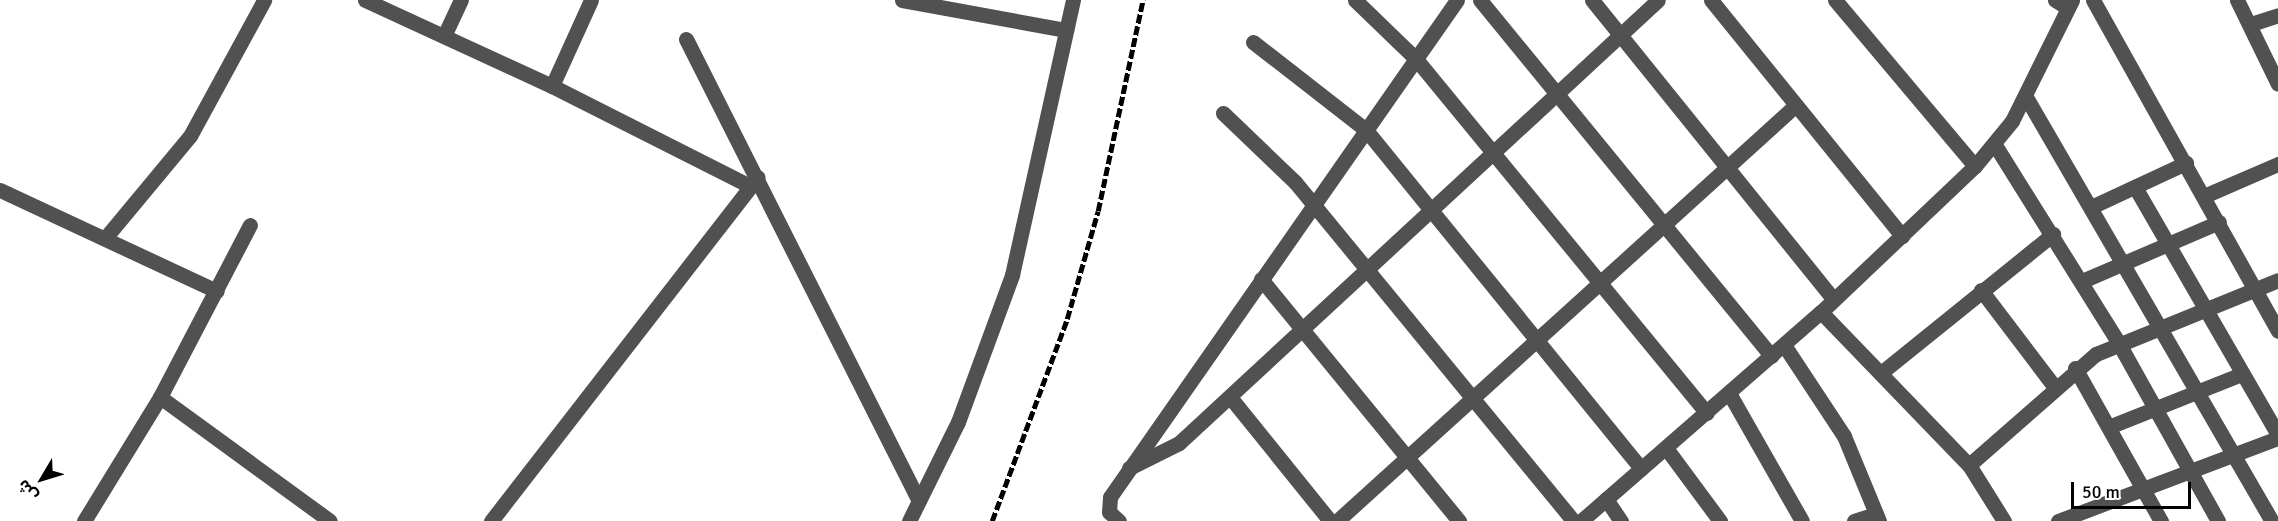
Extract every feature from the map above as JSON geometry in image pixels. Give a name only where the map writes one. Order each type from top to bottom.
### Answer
[{"type":"street","points":[[106,237],[190,136],[264,0]]},
{"type":"street","points":[[365,0],[754,182]]},
{"type":"street","points":[[444,36],[460,0]]},
{"type":"street","points":[[552,86],[591,0]]},
{"type":"street","points":[[902,0],[1066,30]]},
{"type":"street","points":[[909,521],[958,422],[1012,275],[1073,0]]},
{"type":"street","points":[[1355,0],[1416,59],[1707,413]]},
{"type":"street","points":[[1119,521],[1107,505],[1129,468],[1457,0]]},
{"type":"street","points":[[1480,0],[1771,356]]},
{"type":"street","points":[[1592,0],[1833,299]]},
{"type":"street","points":[[1129,468],[1166,453],[1230,397],[1429,208],[1658,0]]},
{"type":"street","points":[[1711,0],[1902,236]]},
{"type":"street","points":[[1835,0],[1975,166]]},
{"type":"street","points":[[2093,0],[2278,331]]},
{"type":"street","points":[[2237,0],[2278,84]]},
{"type":"street","points":[[1581,521],[1821,312],[1995,145],[2026,97],[2065,2]]},
{"type":"street","points":[[2250,24],[2278,15]]},
{"type":"street","points":[[686,39],[754,182],[919,501]]},
{"type":"street","points":[[1253,42],[1366,130],[1641,468]]},
{"type":"street","points":[[2026,97],[2161,325],[2272,521]]},
{"type":"street","points":[[1338,521],[1726,165],[1796,105]]},
{"type":"street","points":[[1223,113],[1314,204],[1573,521]]},
{"type":"street","points":[[1995,145],[2082,281],[2218,521]]},
{"type":"street","points":[[2091,207],[2186,163]]},
{"type":"street","points":[[2204,196],[2278,164]]},
{"type":"street","points":[[492,521],[754,182]]},
{"type":"street","points":[[2058,521],[2278,437],[2135,187]]},
{"type":"street","points":[[0,190],[106,237],[217,291]]},
{"type":"street","points":[[2082,281],[2219,222]]},
{"type":"street","points":[[84,521],[160,397],[250,225]]},
{"type":"street","points":[[1882,372],[1981,290],[2054,234]]},
{"type":"street","points":[[1261,279],[1459,521]]},
{"type":"street","points":[[1969,465],[2075,368],[2118,342],[2278,280]]},
{"type":"street","points":[[1981,290],[2054,386]]},
{"type":"street","points":[[1821,312],[1882,372],[1969,465],[2004,521]]},
{"type":"street","points":[[1784,345],[1830,411],[1877,517],[1854,521]]},
{"type":"street","points":[[2075,368],[2146,487],[2161,521]]},
{"type":"street","points":[[2111,426],[2154,406],[2242,374]]},
{"type":"street","points":[[1730,393],[1803,521]]},
{"type":"street","points":[[160,397],[330,521]]},
{"type":"street","points":[[1230,397],[1330,521]]},
{"type":"street","points":[[1666,448],[1720,521]]},
{"type":"street","points":[[1606,499],[1621,521]]},
{"type":"railway","points":[[992,521],[1067,319],[1098,211],[1143,0]]}]
